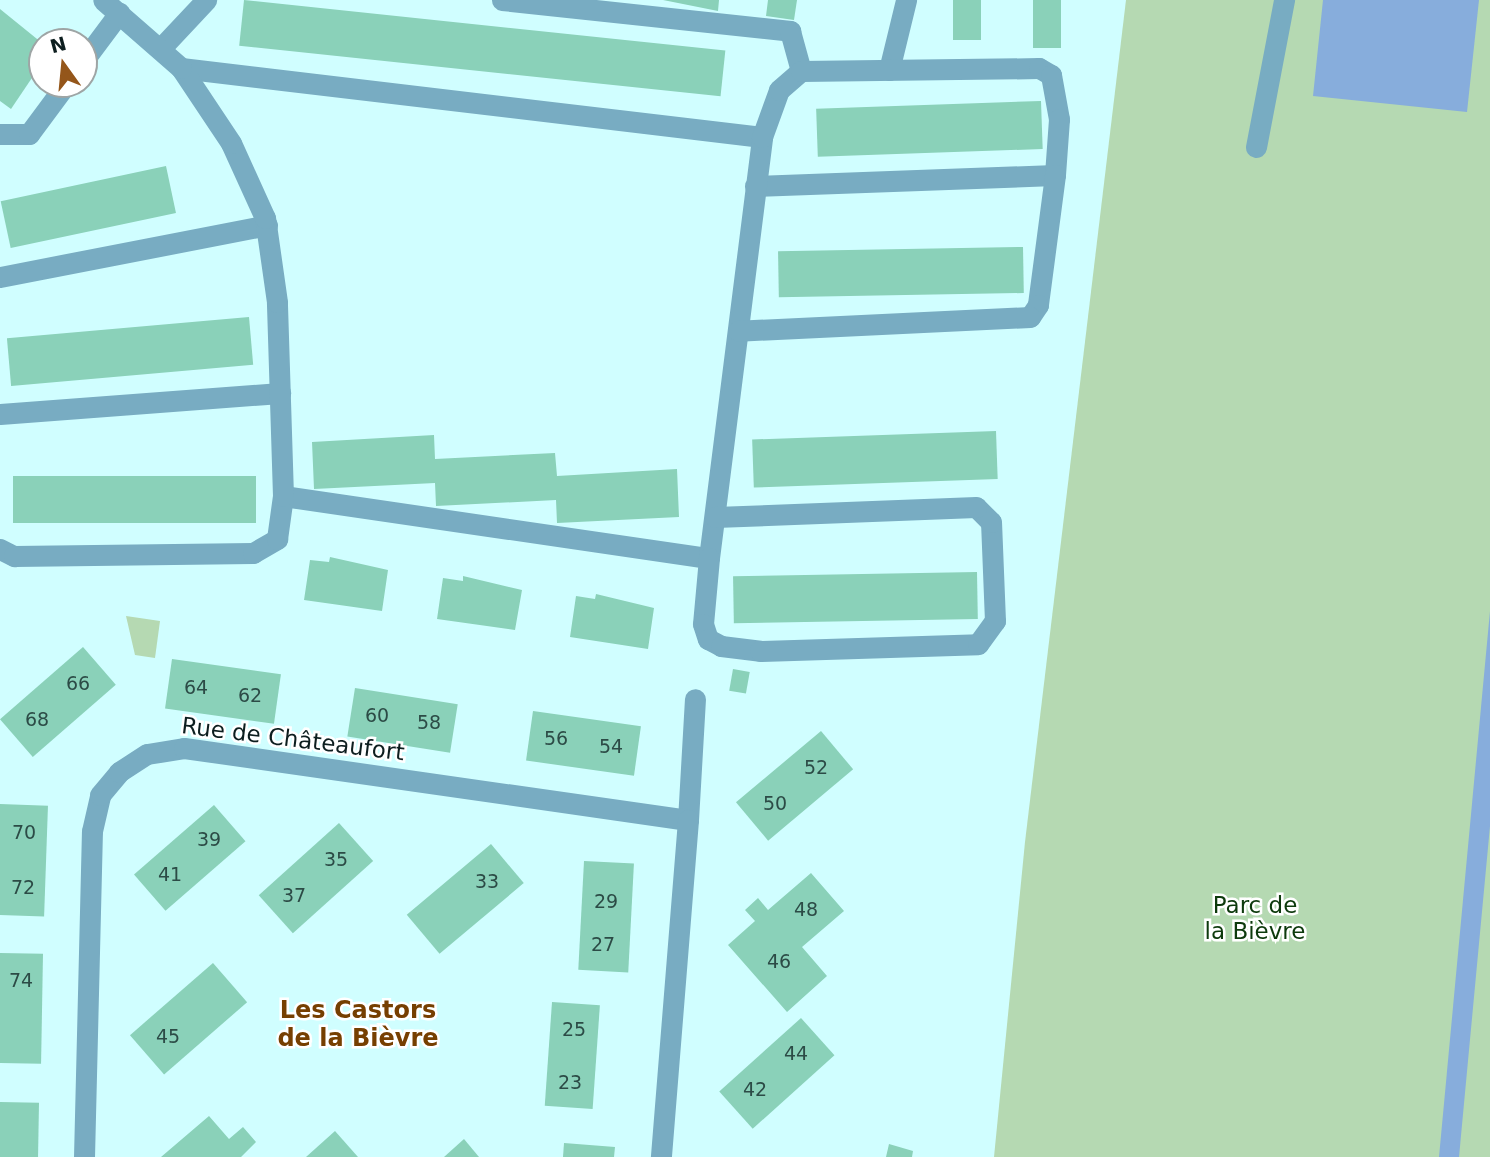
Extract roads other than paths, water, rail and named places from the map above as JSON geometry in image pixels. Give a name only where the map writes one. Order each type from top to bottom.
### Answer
[{"type":"street","points":[[161,48],[206,0]]},
{"type":"street","points":[[502,0],[790,31],[801,71]]},
{"type":"street","points":[[888,70],[906,0]]},
{"type":"street","points":[[1256,147],[1284,0]]},
{"type":"street","points":[[0,549],[15,556],[253,553],[277,539],[283,496],[280,393],[267,225],[231,143],[181,68],[111,6],[98,32]]},
{"type":"street","points":[[181,68],[762,137]]},
{"type":"street","points":[[715,517],[976,507],[991,522],[995,621],[978,644],[760,651],[721,646],[708,639],[703,624],[709,558],[755,186],[762,137],[779,90],[801,71],[1040,68],[1056,86],[1055,175],[1038,305],[1030,317],[738,331]]},
{"type":"street","points":[[0,134],[29,134],[56,98]]},
{"type":"street","points":[[755,186],[1055,175]]},
{"type":"street","points":[[0,277],[267,225]]},
{"type":"street","points":[[0,414],[280,393]]},
{"type":"street","points":[[283,496],[709,558]]},
{"type":"street","points":[[661,1157],[695,699]]},
{"type":"street","name":"Rue de Châteaufort","points":[[84,1157],[92,831],[100,795],[119,772],[148,754],[184,748],[688,820]]},
{"type":"water","points":[[1323,0],[1479,0],[1467,112],[1313,96]]},
{"type":"water","points":[[1490,611],[1490,826],[1459,1157],[1439,1157]]},
{"type":"district","name":"Les Castors de la Bièvre","points":[[358,1025]]},
{"type":"park label","name":"Parc de la Bièvre","points":[[1255,918]]}]
